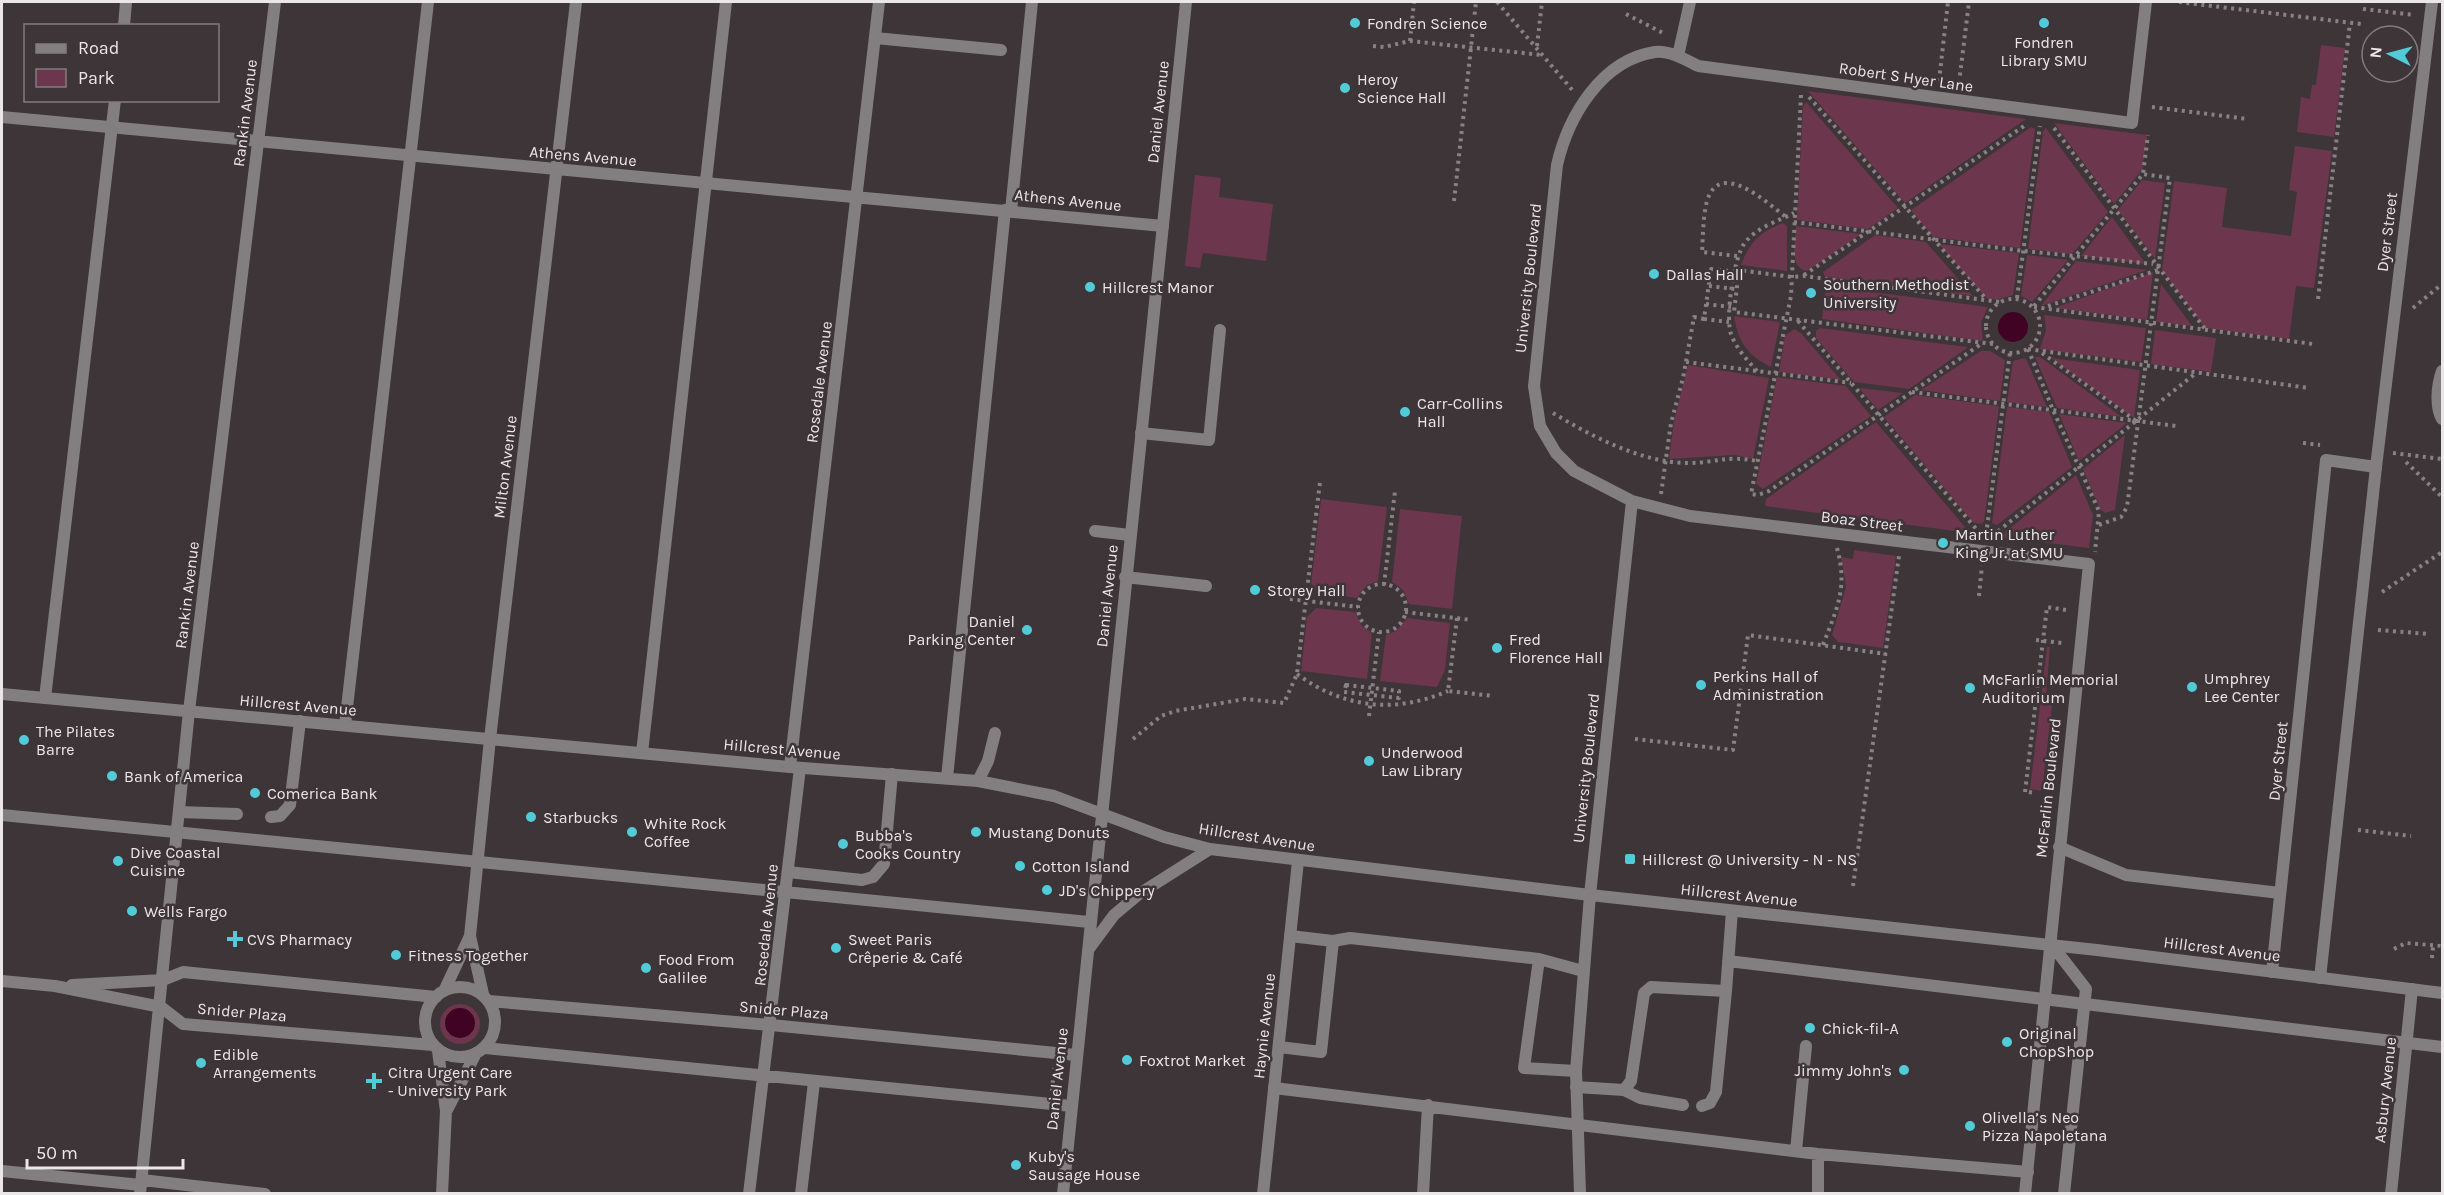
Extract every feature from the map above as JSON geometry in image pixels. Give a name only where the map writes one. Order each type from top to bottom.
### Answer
[{"type":"street","points":[[124,24],[126,2]]},
{"type":"street","name":"Rankin Avenue","points":[[141,1186],[189,711],[275,2]]},
{"type":"street","points":[[345,726],[428,2]]},
{"type":"street","name":"Milton Avenue","points":[[486,998],[470,936],[490,739],[576,2]]},
{"type":"street","points":[[642,753],[726,2]]},
{"type":"street","name":"Rosedale Avenue","points":[[749,1194],[786,891],[795,767],[879,2]]},
{"type":"street","points":[[947,778],[1032,2]]},
{"type":"street","name":"Daniel Avenue","points":[[1063,1194],[1100,814],[1186,2]]},
{"type":"street","points":[[1678,56],[1690,2]]},
{"type":"street","name":"Robert S Hyer Lane","points":[[1678,56],[1698,66],[2132,123],[2146,2]]},
{"type":"street","name":"Dyer Street","points":[[2320,978],[2376,466],[2432,2]]},
{"type":"street","points":[[875,38],[1001,50]]},
{"type":"street","name":"University Boulevard","points":[[1580,1194],[1576,1071],[1583,971],[1632,501],[1574,471],[1556,453],[1540,426],[1534,386],[1539,323],[1557,165],[1563,140],[1582,102],[1607,77],[1634,59],[1656,52],[1678,56]]},
{"type":"street","points":[[45,698],[115,102]]},
{"type":"street","name":"Athens Avenue","points":[[2,117],[1163,226]]},
{"type":"street","points":[[1141,433],[1209,440],[1220,330]]},
{"type":"street","points":[[2442,371],[2438,412],[2442,419]]},
{"type":"street","name":"Dyer Street","points":[[2272,972],[2326,460],[2376,466]]},
{"type":"street","name":"Boaz Street","points":[[1632,501],[1716,521],[2089,564]]},
{"type":"street","points":[[1095,531],[1130,535]]},
{"type":"street","name":"McFarlin Boulevard","points":[[2025,1194],[2089,564]]},
{"type":"street","points":[[1125,577],[1206,586]]},
{"type":"street","name":"Hillcrest Avenue","points":[[2,694],[795,767],[978,781],[1054,796],[1164,837],[1210,849],[1590,895],[2052,945],[2442,993]]},
{"type":"street","points":[[271,817],[280,816],[290,805],[300,721]]},
{"type":"street","points":[[978,781],[988,760],[995,733]]},
{"type":"street","points":[[788,872],[862,880],[873,877],[884,864],[892,774]]},
{"type":"street","points":[[179,812],[237,814]]},
{"type":"street","points":[[2,815],[1089,922]]},
{"type":"street","points":[[2059,847],[2126,875],[2280,893]]},
{"type":"street","points":[[1087,951],[1114,915],[1139,894],[1210,849]]},
{"type":"street","name":"Haynie Avenue","points":[[1263,1194],[1298,861]]},
{"type":"street","points":[[1702,1106],[1710,1103],[1716,1092],[1732,911]]},
{"type":"street","name":"Milton Avenue","points":[[440,994],[470,936]]},
{"type":"street","points":[[1290,936],[1333,941],[1350,938],[1539,958],[1583,971]]},
{"type":"street","points":[[1279,1047],[1321,1052],[1333,941]]},
{"type":"street","points":[[2052,945],[2086,989],[2064,1194]]},
{"type":"street","points":[[1539,958],[1524,1068],[1576,1071]]},
{"type":"street","points":[[1728,962],[2442,1047]]},
{"type":"street","name":"Snider Plaza","points":[[56,986],[163,980],[179,972],[195,972],[440,994]]},
{"type":"street","name":"Snider Plaza","points":[[2,981],[56,986],[160,1007],[183,1024],[435,1048]]},
{"type":"street","points":[[442,1194],[446,1111],[435,1048],[426,1034],[425,1021],[428,1007],[440,994],[464,987],[486,998],[495,1012],[496,1025],[492,1038],[480,1052],[446,1111]]},
{"type":"street","points":[[1624,1090],[1631,1081],[1639,1014],[1644,993],[1651,987],[1726,991]]},
{"type":"street","name":"Asbury Avenue","points":[[2391,1194],[2412,989]]},
{"type":"street","name":"Snider Plaza","points":[[486,998],[1076,1055]]},
{"type":"street","points":[[1796,1151],[1806,1046]]},
{"type":"street","points":[[435,1048],[456,1058],[480,1052],[1071,1106]]},
{"type":"street","points":[[801,1194],[814,1082]]},
{"type":"street","points":[[1576,1087],[1624,1090],[1640,1098],[1683,1105]]},
{"type":"street","points":[[1274,1088],[1818,1154],[2028,1172]]},
{"type":"street","points":[[1424,1194],[1428,1105]]},
{"type":"street","points":[[1818,1154],[1818,1194]]},
{"type":"street","points":[[2,1171],[141,1186],[265,1194]]},
{"type":"path","points":[[1410,41],[1414,2]]},
{"type":"path","points":[[1454,201],[1476,2]]},
{"type":"path","points":[[1497,2],[1582,102]]},
{"type":"path","points":[[1537,47],[1542,2]]},
{"type":"path","points":[[1939,81],[1948,2]]},
{"type":"path","points":[[1959,83],[1968,2]]},
{"type":"path","points":[[2179,2],[2361,24]]},
{"type":"path","points":[[2363,9],[2430,17]]},
{"type":"path","points":[[1626,14],[1665,34]]},
{"type":"path","points":[[2318,300],[2350,22]]},
{"type":"path","points":[[1373,46],[1384,47],[1410,41],[1542,55]]},
{"type":"path","points":[[1981,344],[1769,491],[1758,495],[1751,494],[1786,319],[1792,277],[1800,92],[1804,92],[1905,204],[1986,300]]},
{"type":"path","points":[[2152,107],[2248,119]]},
{"type":"path","points":[[1804,276],[1905,204],[2031,121]]},
{"type":"path","points":[[2017,298],[2040,122]]},
{"type":"path","points":[[2051,123],[2158,270],[2205,329]]},
{"type":"path","points":[[2034,307],[2143,174],[2148,135]]},
{"type":"path","points":[[2099,525],[2121,517],[2127,507],[2137,421],[2141,410],[2170,178],[2143,174]]},
{"type":"path","points":[[1737,256],[1702,252],[1707,200],[1716,187],[1729,182],[1743,185],[1786,217]]},
{"type":"path","points":[[1757,371],[1737,346],[1729,322],[1733,307],[1737,256],[1745,243],[1755,234],[1795,212]]},
{"type":"path","points":[[1794,222],[2024,251],[2154,264]]},
{"type":"path","points":[[1704,319],[1711,269],[1737,272],[1739,270],[1792,277],[1804,276],[2000,302],[2017,298],[2034,307],[2313,344]]},
{"type":"path","points":[[2047,307],[2158,270]]},
{"type":"path","points":[[2413,308],[2442,284]]},
{"type":"path","points":[[1708,287],[1735,289]]},
{"type":"path","points":[[1993,344],[1987,334],[1986,322],[1989,312],[2000,302]]},
{"type":"path","points":[[1706,304],[1733,307]]},
{"type":"path","points":[[1733,307],[1734,312],[1797,321],[1993,344],[2010,352],[2028,349],[2309,388]]},
{"type":"path","points":[[2028,349],[2040,329],[2039,318],[2034,307]]},
{"type":"path","points":[[1659,509],[1671,423],[1694,317],[1729,322]]},
{"type":"path","points":[[1797,321],[1978,531]]},
{"type":"path","points":[[2028,349],[2099,512],[2096,550],[2089,564]]},
{"type":"path","points":[[1986,535],[2010,352]]},
{"type":"path","points":[[2041,352],[2137,421]]},
{"type":"path","points":[[1686,362],[1852,383]]},
{"type":"path","points":[[1993,536],[2196,373]]},
{"type":"path","points":[[1912,392],[2176,426]]},
{"type":"path","points":[[1535,403],[1612,444],[1665,460],[1688,463],[1738,458],[1757,461]]},
{"type":"path","points":[[2406,462],[2442,497]]},
{"type":"path","points":[[1132,739],[1161,716],[1175,711],[1245,699],[1284,703],[1297,674],[1320,482]]},
{"type":"path","points":[[1384,585],[1395,491]]},
{"type":"path","points":[[1823,645],[1842,594],[1843,572],[1836,544]]},
{"type":"path","points":[[1853,886],[1899,552]]},
{"type":"path","points":[[2382,592],[2442,552]]},
{"type":"path","points":[[1979,596],[1983,563]]},
{"type":"path","points":[[1384,585],[1401,594],[1405,612],[1401,622],[1394,629],[1379,632],[1364,624],[1358,607],[1366,590],[1384,585]]},
{"type":"path","points":[[1290,599],[1358,607]]},
{"type":"path","points":[[2035,793],[2027,792],[2047,607],[2066,610]]},
{"type":"path","points":[[1405,612],[1472,620]]},
{"type":"path","points":[[1448,691],[1457,618]]},
{"type":"path","points":[[2378,630],[2428,634]]},
{"type":"path","points":[[1369,716],[1379,632]]},
{"type":"path","points":[[1635,739],[1733,750],[1748,635],[1886,654]]},
{"type":"path","points":[[2036,640],[2062,644]]},
{"type":"path","points":[[1297,674],[1324,691],[1371,705],[1410,704],[1448,691],[1494,696]]},
{"type":"path","points":[[1346,685],[1372,689],[1399,691],[1399,698],[1371,697],[1344,692],[1346,685]]},
{"type":"path","points":[[2358,830],[2411,836]]},
{"type":"path","points":[[2394,949],[2406,943],[2442,946]]},
{"type":"path","points":[[2432,958],[2433,947]]},
{"type":"path","points":[[1052,1094],[1055,1065]]},
{"type":"green space","points":[[2321,45],[2345,48],[2334,137],[2297,132],[2301,97],[2310,99],[2312,85],[2316,85]]},
{"type":"green space","points":[[1808,91],[2026,119],[1905,203]]},
{"type":"green space","points":[[1806,102],[1898,208],[1868,229],[1797,220],[1803,107]]},
{"type":"green space","points":[[2054,123],[2147,135],[2142,170],[2114,204]]},
{"type":"green space","points":[[2031,127],[2035,129],[2020,248],[1933,237],[1911,210]]},
{"type":"green space","points":[[2046,128],[2108,212],[2072,254],[2028,249],[2043,131]]},
{"type":"green space","points":[[2295,146],[2332,151],[2314,288],[2296,286],[2289,339],[2205,328],[2162,270],[2174,181],[2227,188],[2222,227],[2291,236],[2297,192],[2289,190]]},
{"type":"green space","points":[[1195,175],[1221,178],[1219,197],[1273,204],[1266,261],[1203,253],[1200,268],[1185,266]]},
{"type":"green space","points":[[2142,180],[2165,183],[2155,259],[2118,210]]},
{"type":"green space","points":[[2112,217],[2146,264],[2081,256]]},
{"type":"green space","points":[[1783,223],[1787,226],[1787,271],[1741,265],[1757,238]]},
{"type":"green space","points":[[1796,226],[1861,234],[1807,271],[1797,265],[1795,259]]},
{"type":"green space","points":[[1875,235],[1926,242],[1973,296],[1825,277],[1823,272]]},
{"type":"green space","points":[[1939,244],[2019,253],[2013,295],[1997,300],[1986,298]]},
{"type":"green space","points":[[2027,255],[2068,260],[2032,302],[2021,296]]},
{"type":"green space","points":[[2076,261],[2147,270],[2041,306]]},
{"type":"green space","points":[[2153,272],[2147,320],[2055,308]]},
{"type":"green space","points":[[2161,284],[2192,326],[2156,322]]},
{"type":"green space","points":[[1826,286],[1988,307],[1981,322],[1983,341],[1822,319]]},
{"type":"green space","points":[[2044,315],[2146,328],[2141,362],[2040,349],[2046,330]]},
{"type":"green space","points":[[1734,316],[1780,322],[1771,367],[1756,358],[1745,347],[1738,333]]},
{"type":"green space","points":[[1820,328],[1967,348],[1909,389],[1854,382],[1816,338],[1816,331]]},
{"type":"green space","points":[[1794,329],[1801,333],[1841,380],[1779,372],[1785,336]]},
{"type":"green space","points":[[2155,330],[2216,338],[2211,372],[2151,364]]},
{"type":"green space","points":[[1981,351],[1990,351],[2005,360],[2000,401],[1921,390]]},
{"type":"green space","points":[[2035,357],[2040,357],[2122,417],[2057,408]]},
{"type":"green space","points":[[2025,358],[2047,407],[2007,402],[2013,361]]},
{"type":"green space","points":[[2051,358],[2140,370],[2134,418]]},
{"type":"green space","points":[[1688,365],[1769,378],[1753,459],[1735,455],[1669,459],[1674,421]]},
{"type":"green space","points":[[1777,377],[1846,386],[1871,416],[1763,489],[1756,484]]},
{"type":"green space","points":[[1859,388],[1903,393],[1878,410]]},
{"type":"green space","points":[[1915,395],[1999,406],[1984,522],[1980,524],[1973,522],[1884,417]]},
{"type":"green space","points":[[2007,407],[2049,412],[2072,467],[1997,525],[1992,523]]},
{"type":"green space","points":[[2059,414],[2127,423],[2079,461]]},
{"type":"green space","points":[[1876,422],[1970,533],[1765,506],[1766,499]]},
{"type":"green space","points":[[2125,435],[2115,510],[2105,513],[2100,509],[2083,469]]},
{"type":"green space","points":[[2076,475],[2093,515],[2089,548],[1999,537]]},
{"type":"green space","points":[[1321,499],[1387,507],[1378,581],[1367,585],[1357,598],[1318,593],[1311,584]]},
{"type":"green space","points":[[1400,509],[1462,516],[1452,609],[1409,604],[1403,590],[1392,582]]},
{"type":"green space","points":[[1854,550],[1896,556],[1883,648],[1838,642],[1832,635],[1846,587],[1841,557],[1853,559]]},
{"type":"green space","points":[[1316,608],[1355,612],[1361,625],[1372,633],[1367,679],[1301,671],[1307,617]]},
{"type":"green space","points":[[1407,618],[1450,623],[1445,670],[1437,687],[1380,681],[1386,635],[1396,631]]},
{"type":"green space","points":[[2047,647],[2050,647],[2046,694],[2052,707],[2042,791],[2030,789]]},
{"type":"green space","points":[[460,1004],[474,1010],[480,1024],[474,1038],[460,1044],[446,1038],[440,1024],[446,1010]]},
{"type":"shaded area","points":[[2013,312],[2019,313],[2027,321],[2027,333],[2019,341],[2013,342],[2007,341],[1999,333],[1998,327],[1999,321],[2007,313]]},
{"type":"shaded area","points":[[460,1008],[471,1012],[475,1023],[471,1034],[460,1038],[449,1034],[445,1023],[449,1012]]},
{"type":"place","name":"Fondren Science","points":[[1355,23]]},
{"type":"place","name":"Fondren Library SMU","points":[[2044,23]]},
{"type":"place","name":"Heroy Science Hall","points":[[1345,88]]},
{"type":"place","name":"Dallas Hall","points":[[1654,274]]},
{"type":"place","name":"Hillcrest Manor","points":[[1090,287]]},
{"type":"place","name":"Southern Methodist University","points":[[1811,293]]},
{"type":"place","name":"Carr-Collins Hall","points":[[1405,412]]},
{"type":"place","name":"Martin Luther King Jr. at SMU","points":[[1943,543]]},
{"type":"place","name":"Storey Hall","points":[[1255,590]]},
{"type":"place","name":"Daniel Parking Center","points":[[1027,630]]},
{"type":"place","name":"Fred Florence Hall","points":[[1497,648]]},
{"type":"place","name":"Perkins Hall of Administration","points":[[1701,685]]},
{"type":"place","name":"Umphrey Lee Center","points":[[2192,687]]},
{"type":"place","name":"McFarlin Memorial Auditorium","points":[[1970,688]]},
{"type":"place","name":"The Pilates Barre","points":[[24,740]]},
{"type":"place","name":"Underwood Law Library","points":[[1369,761]]},
{"type":"place","name":"Bank of America","points":[[112,776]]},
{"type":"place","name":"Comerica Bank","points":[[255,793]]},
{"type":"place","name":"Starbucks","points":[[531,817]]},
{"type":"place","name":"White Rock Coffee","points":[[632,832]]},
{"type":"place","name":"Mustang Donuts","points":[[976,832]]},
{"type":"place","name":"Bubba's Cooks Country","points":[[843,844]]},
{"type":"place","name":"Hillcrest @ University - N - NS","points":[[1630,859]]},
{"type":"place","name":"Dive Coastal Cuisine","points":[[118,861]]},
{"type":"place","name":"Cotton Island","points":[[1020,866]]},
{"type":"place","name":"JD's Chippery","points":[[1047,890]]},
{"type":"place","name":"Wells Fargo","points":[[132,911]]},
{"type":"place","name":"CVS Pharmacy","points":[[235,939]]},
{"type":"place","name":"Sweet Paris Crêperie & Café","points":[[836,948]]},
{"type":"place","name":"Fitness Together","points":[[396,955]]},
{"type":"place","name":"Food From Galilee","points":[[646,968]]},
{"type":"place","name":"Chick-fil-A","points":[[1810,1028]]},
{"type":"place","name":"Original ChopShop","points":[[2007,1042]]},
{"type":"place","name":"Foxtrot Market","points":[[1127,1060]]},
{"type":"place","name":"Edible Arrangements","points":[[201,1063]]},
{"type":"place","name":"Jimmy John's","points":[[1904,1070]]},
{"type":"place","name":"Citra Urgent Care - University Park","points":[[374,1081]]},
{"type":"place","name":"Olivella’s Neo Pizza Napoletana","points":[[1970,1126]]},
{"type":"place","name":"Kuby's Sausage House","points":[[1016,1165]]}]
